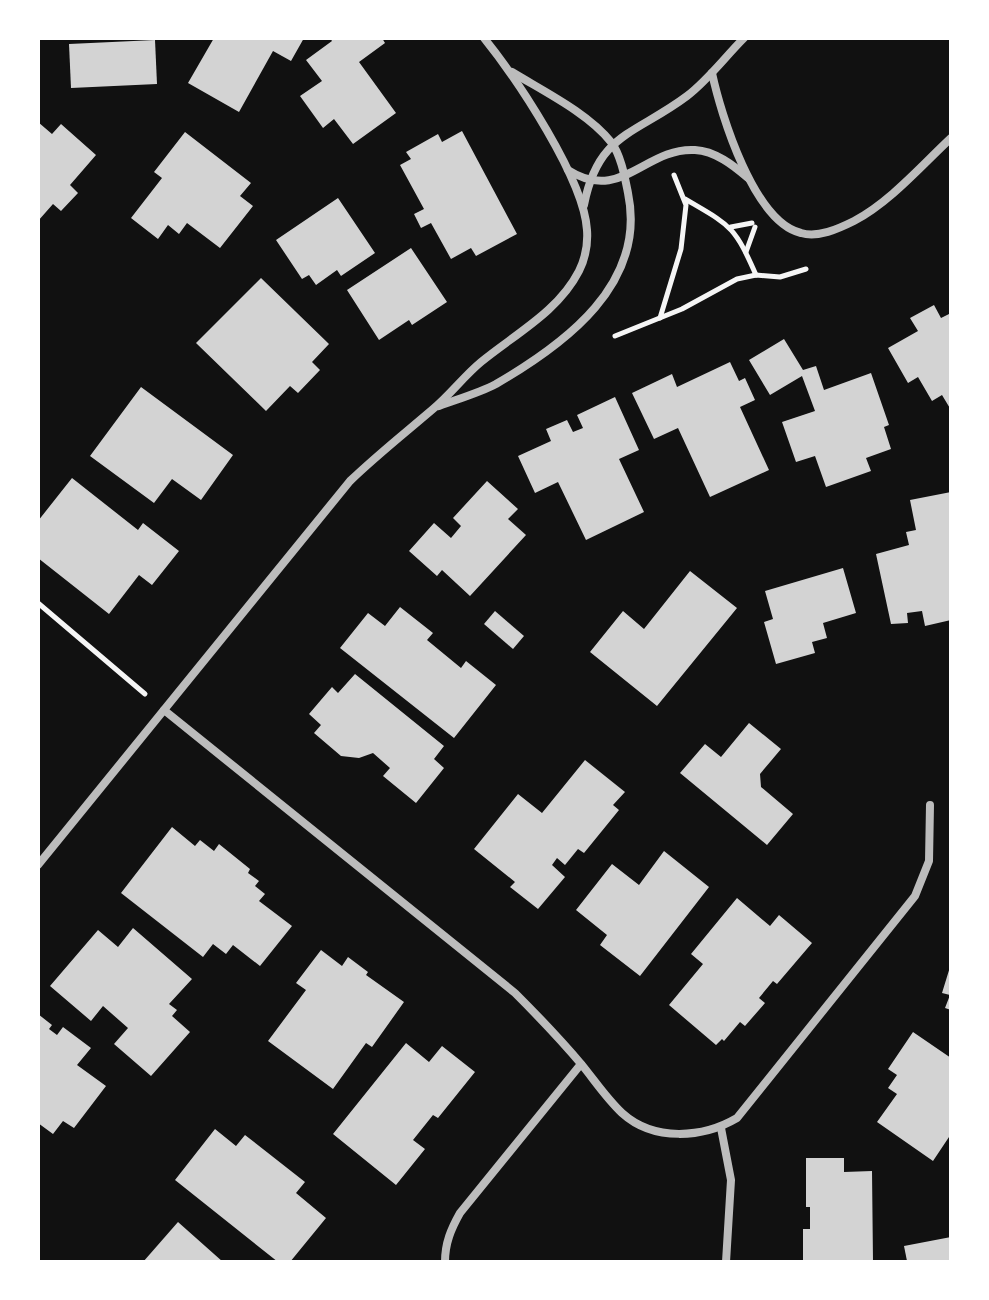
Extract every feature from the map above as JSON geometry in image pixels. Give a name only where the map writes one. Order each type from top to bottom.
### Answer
[{"type":"street","points":[[38,865],[350,481],[404,431],[435,408],[481,362],[511,341],[563,294],[579,272],[586,250],[587,230],[583,208],[568,170],[511,72],[484,38]]},
{"type":"street","points":[[583,208],[589,180],[599,159],[612,143],[687,96],[744,38]]},
{"type":"street","points":[[435,408],[494,385],[561,339],[596,310],[621,270],[627,244],[631,218],[625,177],[612,143],[562,102],[511,72]]},
{"type":"street","points":[[712,73],[725,125],[763,201],[787,228],[801,233],[816,234],[843,226],[874,208],[951,138]]},
{"type":"street","points":[[568,170],[589,180],[605,182],[625,177],[683,150],[697,150],[731,164],[752,181]]},
{"type":"street","points":[[164,710],[515,993],[622,1113],[646,1128],[674,1134],[721,1128],[737,1118],[915,896],[929,861],[930,805]]},
{"type":"street","points":[[445,1262],[448,1238],[460,1213],[581,1064]]},
{"type":"street","points":[[721,1128],[731,1180],[726,1262]]},
{"type":"path","points":[[660,318],[681,249],[686,205],[666,156]]},
{"type":"path","points":[[684,199],[731,227],[740,239],[756,275]]},
{"type":"path","points":[[731,227],[757,222]]},
{"type":"path","points":[[615,336],[682,309],[737,279],[756,275],[780,277],[806,269]]},
{"type":"path","points":[[38,603],[164,710]]},
{"type":"building","points":[[214,38],[304,38],[291,61],[273,51],[239,112],[188,83]]},
{"type":"building","points":[[330,38],[382,38],[385,43],[359,62],[396,113],[353,144],[334,119],[323,128],[300,96],[322,81],[306,60],[332,41]]},
{"type":"building","points":[[155,40],[157,84],[71,88],[69,44]]},
{"type":"building","points":[[38,122],[52,134],[61,124],[96,155],[70,185],[78,193],[61,211],[53,204],[38,221]]},
{"type":"building","points":[[462,131],[517,234],[476,256],[471,248],[451,259],[431,223],[421,228],[414,214],[424,209],[400,165],[411,159],[406,152],[438,134],[442,142]]},
{"type":"building","points":[[185,132],[251,183],[240,196],[253,206],[220,248],[187,223],[179,234],[168,225],[158,239],[131,218],[162,178],[154,172]]},
{"type":"building","points":[[338,198],[375,253],[341,276],[337,270],[316,285],[309,275],[302,279],[276,240]]},
{"type":"building","points":[[411,248],[447,302],[412,325],[409,320],[379,340],[347,290]]},
{"type":"building","points":[[261,278],[329,344],[312,362],[320,370],[298,393],[290,386],[266,411],[196,343]]},
{"type":"building","points":[[934,305],[941,318],[951,313],[951,410],[942,395],[932,401],[918,377],[908,383],[888,348],[918,331],[910,318]]},
{"type":"building","points":[[784,339],[803,370],[816,366],[824,390],[871,373],[889,425],[884,427],[891,449],[866,458],[871,471],[826,487],[815,456],[796,462],[782,422],[815,411],[802,376],[770,395],[749,360]]},
{"type":"building","points":[[730,362],[739,381],[745,378],[755,400],[740,407],[769,470],[710,497],[678,428],[654,439],[632,393],[672,374],[677,387]]},
{"type":"building","points":[[141,387],[233,455],[201,500],[172,479],[154,503],[90,456]]},
{"type":"building","points":[[615,397],[639,450],[619,459],[644,512],[586,540],[558,482],[535,493],[518,456],[551,441],[546,429],[567,420],[573,432],[583,428],[577,415]]},
{"type":"building","points":[[72,478],[138,530],[143,523],[179,551],[152,585],[139,575],[109,614],[38,558],[38,521]]},
{"type":"building","points":[[487,481],[518,509],[508,519],[526,535],[470,596],[442,570],[437,576],[409,551],[434,523],[451,538],[461,526],[453,518]]},
{"type":"building","points":[[951,492],[951,620],[925,626],[922,611],[907,613],[908,623],[891,624],[876,554],[909,545],[906,532],[916,530],[910,500]]},
{"type":"building","points":[[843,568],[856,613],[823,623],[827,638],[812,642],[815,653],[776,664],[764,622],[773,619],[765,591]]},
{"type":"building","points":[[690,571],[737,608],[657,706],[590,652],[623,611],[644,629]]},
{"type":"building","points":[[400,607],[433,633],[427,640],[461,668],[466,661],[496,685],[454,738],[340,648],[368,613],[385,626]]},
{"type":"building","points":[[495,611],[524,636],[513,649],[484,624]]},
{"type":"building","points":[[355,674],[444,746],[434,759],[444,768],[416,803],[383,776],[390,768],[373,753],[359,758],[341,756],[314,733],[321,725],[309,714],[332,687],[338,693]]},
{"type":"building","points":[[749,723],[781,749],[760,774],[761,787],[793,814],[767,845],[680,773],[705,744],[721,757]]},
{"type":"building","points":[[585,760],[625,792],[613,805],[619,810],[584,853],[578,849],[565,865],[557,858],[552,865],[565,877],[538,909],[510,887],[515,882],[474,849],[518,794],[542,813]]},
{"type":"building","points":[[172,827],[195,846],[200,840],[214,851],[219,844],[250,869],[248,873],[259,881],[255,886],[265,894],[259,901],[292,926],[260,966],[233,945],[226,954],[213,944],[203,957],[121,893]]},
{"type":"building","points":[[664,851],[709,887],[640,976],[600,945],[607,935],[576,910],[612,864],[639,885]]},
{"type":"building","points":[[737,898],[770,926],[779,915],[812,943],[777,984],[773,981],[759,998],[765,1003],[745,1026],[740,1022],[724,1041],[722,1039],[716,1045],[669,1005],[703,964],[691,954]]},
{"type":"building","points":[[133,928],[192,979],[169,1004],[177,1010],[172,1016],[190,1032],[151,1076],[114,1044],[128,1028],[103,1006],[91,1021],[50,986],[98,930],[118,947]]},
{"type":"building","points":[[321,950],[342,966],[348,957],[368,972],[366,975],[404,1002],[372,1047],[366,1043],[333,1089],[268,1041],[306,990],[296,983]]},
{"type":"building","points":[[950,967],[951,1010],[945,1008],[950,995],[942,993]]},
{"type":"building","points":[[38,1014],[52,1025],[49,1029],[57,1035],[63,1027],[91,1048],[77,1065],[106,1086],[74,1128],[63,1121],[53,1134],[38,1123]]},
{"type":"building","points":[[913,1032],[951,1058],[951,1134],[933,1161],[877,1122],[897,1094],[888,1088],[897,1075],[888,1069]]},
{"type":"building","points":[[406,1043],[429,1062],[442,1046],[475,1072],[438,1118],[433,1115],[413,1140],[425,1149],[396,1185],[333,1134]]},
{"type":"building","points":[[215,1129],[236,1146],[245,1135],[305,1182],[296,1193],[326,1218],[290,1262],[278,1262],[175,1180]]},
{"type":"building","points":[[806,1158],[844,1158],[844,1172],[872,1171],[873,1262],[803,1262],[803,1229],[810,1229],[810,1207],[806,1207]]},
{"type":"building","points":[[178,1222],[223,1262],[143,1262]]},
{"type":"building","points":[[951,1237],[951,1262],[907,1261],[904,1246]]}]
